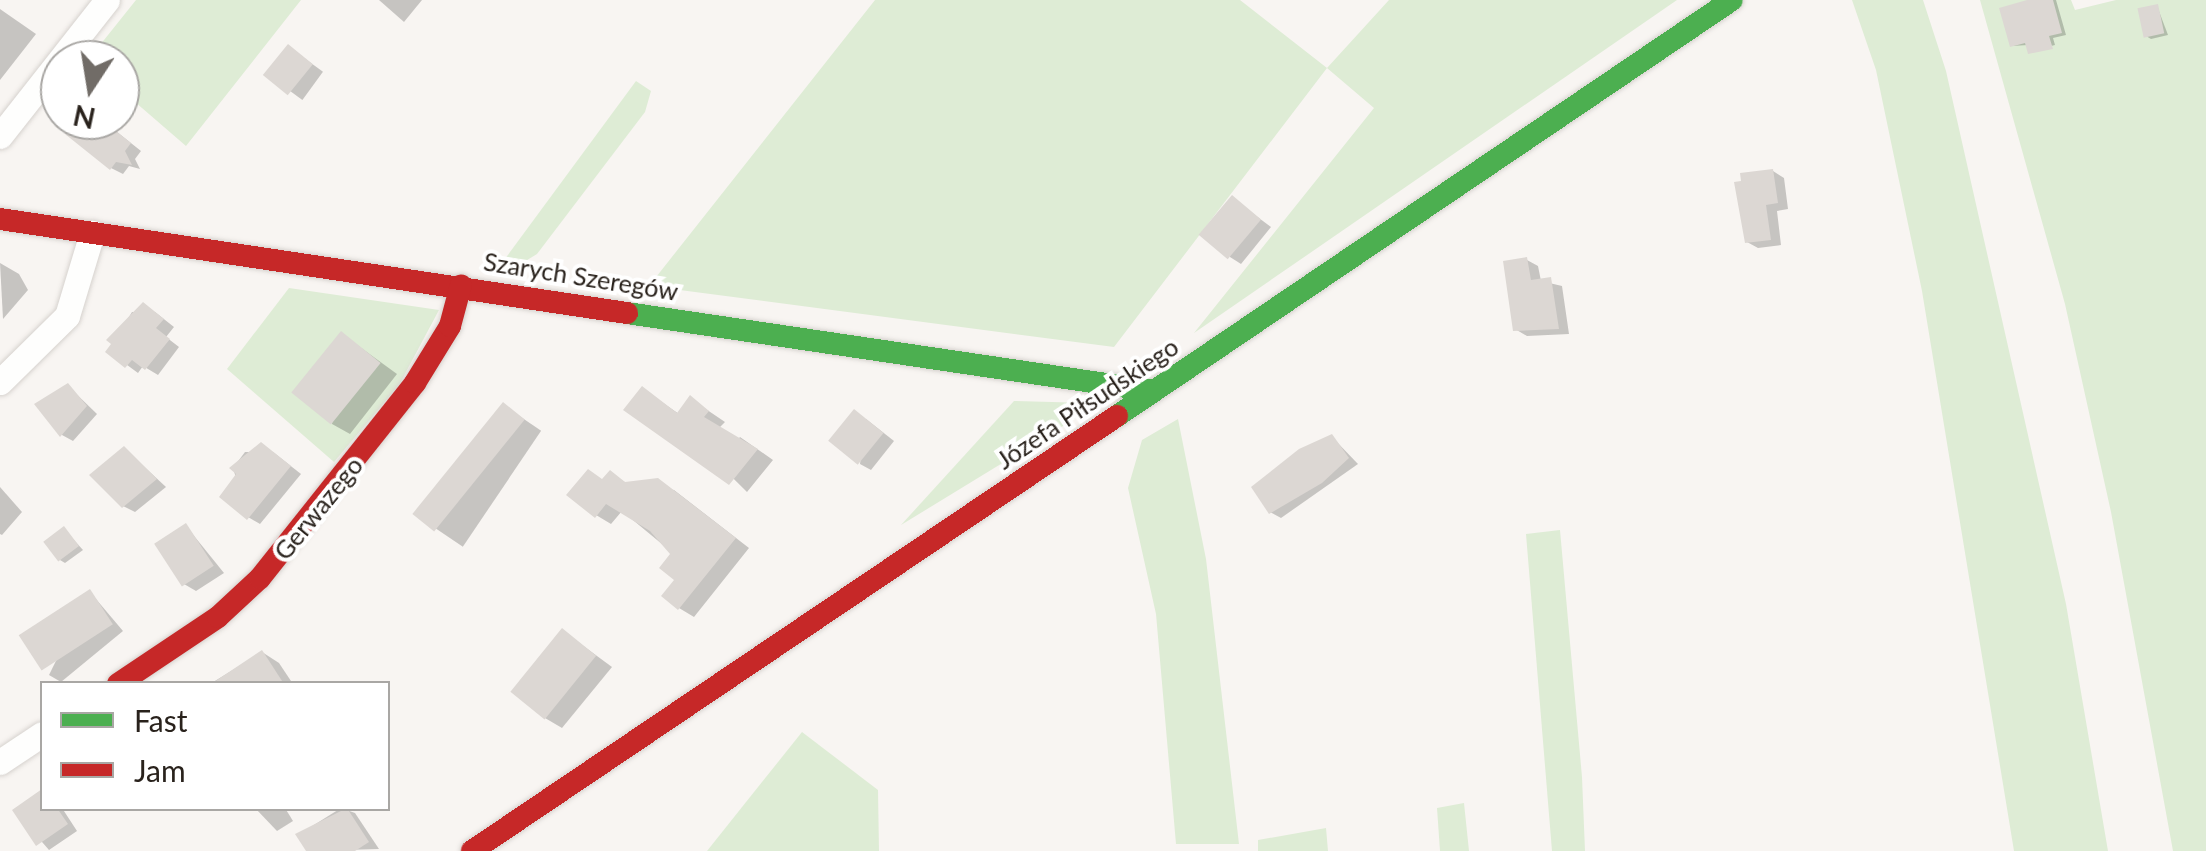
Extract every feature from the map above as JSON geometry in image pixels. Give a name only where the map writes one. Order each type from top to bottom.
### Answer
[{"type":"street","points":[[0,136],[107,0]]},
{"type":"street","name":"Józefa Piłsudskiego","points":[[472,851],[1732,0]]},
{"type":"street","name":"Szarych Szeregów","points":[[0,220],[1153,392]]},
{"type":"street","points":[[0,382],[67,316],[92,233]]},
{"type":"street","name":"Gerwazego","points":[[122,681],[218,617],[260,578],[416,383],[450,326],[462,286]]},
{"type":"street","points":[[0,762],[40,735]]},
{"type":"green space","points":[[136,0],[301,0],[186,146],[140,106],[140,40],[104,40]]},
{"type":"green space","points":[[875,0],[1240,0],[1327,68],[1114,347],[649,286]]},
{"type":"green space","points":[[1389,0],[1677,0],[1194,333],[1374,108],[1327,68]]},
{"type":"green space","points":[[1852,0],[1923,0],[1946,71],[2066,604],[2108,851],[2014,851],[1922,291],[1876,70]]},
{"type":"green space","points":[[1980,0],[2071,0],[2075,10],[2116,0],[2206,0],[2206,851],[2173,851],[2111,512],[2065,304]]},
{"type":"green space","points":[[636,81],[651,91],[645,112],[537,254],[519,265],[502,263]]},
{"type":"green space","points":[[289,288],[439,310],[399,385],[334,462],[227,369]]},
{"type":"green space","points":[[1014,401],[1088,403],[1073,420],[901,525]]},
{"type":"green space","points":[[1178,419],[1206,559],[1239,844],[1176,844],[1156,614],[1128,488],[1142,440]]},
{"type":"green space","points":[[1560,530],[1585,851],[1552,851],[1526,534]]},
{"type":"green space","points":[[802,732],[878,790],[879,851],[707,851]]},
{"type":"green space","points":[[1464,803],[1469,851],[1440,851],[1437,808]]},
{"type":"green space","points":[[1326,828],[1328,851],[1258,851],[1258,840]]},
{"type":"building","points":[[2027,0],[2053,0],[2062,33],[2049,36],[2053,49],[2028,54],[2025,43],[2010,47],[1999,8]]},
{"type":"building","points":[[2158,4],[2164,33],[2144,38],[2137,8]]},
{"type":"building","points":[[288,44],[313,64],[288,95],[263,75]]},
{"type":"building","points":[[72,140],[131,143],[125,151],[132,165],[116,162],[110,170]]},
{"type":"building","points":[[1773,169],[1778,203],[1766,205],[1771,240],[1745,243],[1734,182],[1741,181],[1740,173]]},
{"type":"building","points":[[1232,195],[1261,219],[1228,259],[1199,235]]},
{"type":"building","points":[[1527,257],[1531,280],[1551,277],[1559,329],[1513,331],[1503,261]]},
{"type":"building","points":[[143,302],[164,319],[156,328],[170,339],[145,370],[132,360],[125,368],[105,352],[111,344],[106,340]]},
{"type":"building","points":[[341,331],[381,363],[331,424],[291,392]]},
{"type":"building","points":[[68,383],[87,406],[60,437],[34,404]]},
{"type":"building","points":[[642,386],[677,413],[690,395],[709,411],[704,417],[758,449],[729,485],[623,410]]},
{"type":"building","points":[[503,402],[525,420],[434,532],[412,514]]},
{"type":"building","points":[[854,409],[884,433],[858,465],[828,441]]},
{"type":"building","points":[[1332,434],[1349,458],[1322,483],[1269,514],[1251,487],[1299,449]]},
{"type":"building","points":[[261,442],[291,466],[247,520],[219,497],[236,474],[229,468]]},
{"type":"building","points":[[124,446],[157,479],[122,508],[89,475]]},
{"type":"building","points":[[588,469],[602,479],[610,470],[625,482],[658,478],[736,538],[678,610],[661,596],[674,580],[659,568],[670,554],[650,531],[606,504],[595,518],[566,495]]},
{"type":"building","points":[[186,523],[214,566],[182,586],[154,544]]},
{"type":"building","points":[[64,526],[79,546],[58,562],[43,542]]},
{"type":"building","points":[[90,589],[113,624],[42,671],[19,635]]},
{"type":"building","points":[[562,628],[596,656],[545,719],[510,692]]},
{"type":"building","points":[[262,650],[282,681],[216,681]]},
{"type":"building","points":[[40,790],[40,811],[59,811],[68,824],[36,846],[12,810]]},
{"type":"building","points":[[341,811],[349,811],[369,842],[355,851],[306,851],[295,834]]},
{"type":"traffic: fast","points":[[1117,416],[1732,0]]},
{"type":"traffic: fast","points":[[627,313],[1153,391]]},
{"type":"traffic: jam","points":[[0,219],[627,313]]},
{"type":"traffic: jam","points":[[122,681],[218,617],[260,578],[415,383],[450,326],[461,285]]},
{"type":"traffic: jam","points":[[472,851],[1117,416]]}]
